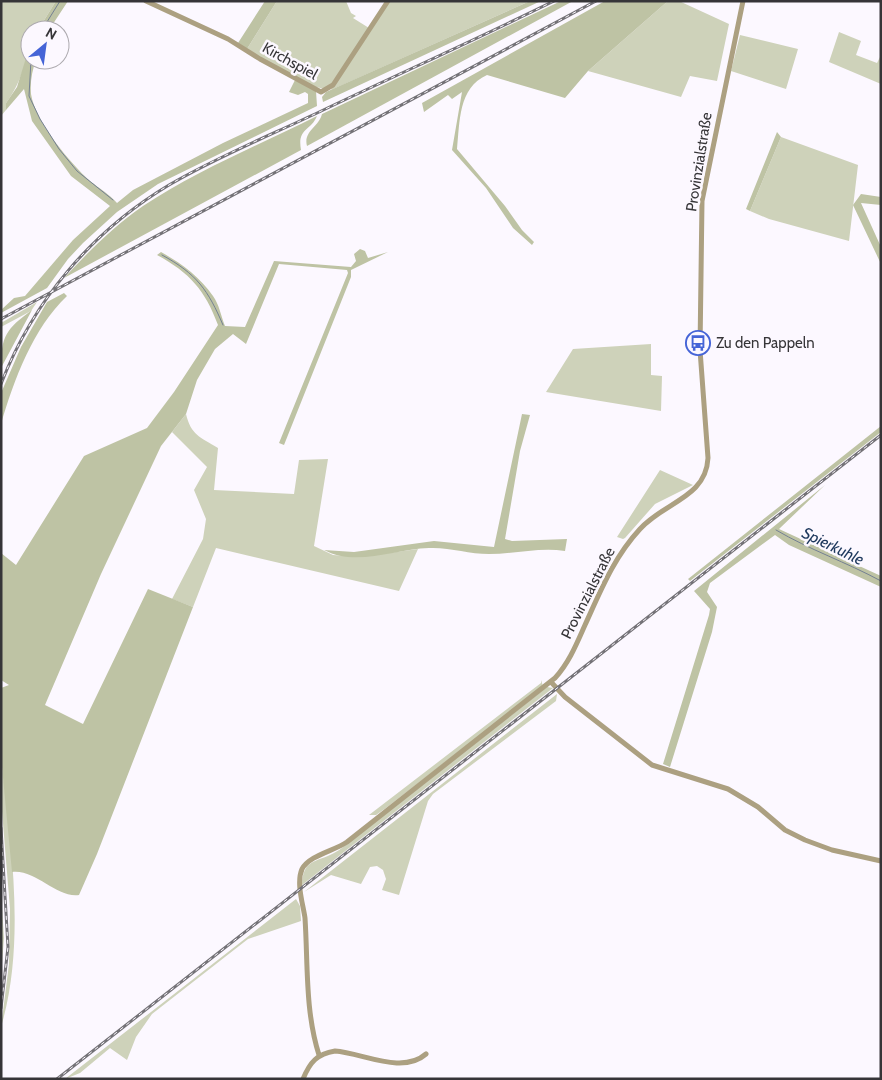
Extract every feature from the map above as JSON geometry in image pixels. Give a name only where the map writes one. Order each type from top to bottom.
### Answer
[{"type":"street","name":"Kirchspiel","points":[[146,1],[228,39],[260,59],[321,92],[333,84],[388,1]]},
{"type":"street","name":"Provinzialstraße","points":[[319,1056],[307,985],[305,921],[300,880],[306,864],[348,842],[551,682],[568,661],[620,554],[654,515],[693,491],[707,470],[708,458],[700,347],[702,201],[743,1]]},
{"type":"street","points":[[551,682],[565,697],[652,765],[728,789],[758,807],[785,830],[806,840],[832,850],[881,861]]},
{"type":"street","points":[[304,1079],[310,1064],[319,1056],[334,1051],[404,1064],[417,1060],[426,1054]]},
{"type":"green space","points":[[1,1],[56,1],[44,20],[20,20],[20,70],[23,70],[6,103],[6,110],[1,116]]},
{"type":"green space","points":[[56,1],[68,1],[56,20],[44,20]]},
{"type":"green space","points":[[265,1],[277,1],[247,49],[238,43]]},
{"type":"green space","points":[[277,1],[346,1],[351,13],[356,16],[353,18],[369,28],[332,83],[325,89],[295,78],[247,49]]},
{"type":"green space","points":[[390,1],[530,1],[331,90]]},
{"type":"green space","points":[[530,1],[541,1],[323,102],[322,97],[326,92]]},
{"type":"green space","points":[[561,1],[573,1],[307,146],[307,136],[322,114]]},
{"type":"green space","points":[[605,1],[668,1],[588,71],[565,98],[487,75],[470,88],[462,107],[457,149],[505,206],[522,230],[534,242],[532,245],[513,228],[486,188],[452,150],[462,92],[452,99],[448,95],[424,112],[422,103]]},
{"type":"green space","points":[[668,1],[679,1],[729,24],[717,81],[690,76],[681,97],[588,71]]},
{"type":"green space","points":[[839,32],[861,41],[856,55],[877,63],[881,55],[881,84],[829,62]]},
{"type":"green space","points":[[740,35],[798,49],[786,89],[731,71]]},
{"type":"green space","points":[[22,70],[33,70],[31,94],[34,105],[46,129],[73,164],[117,203],[133,190],[223,143],[308,103],[308,94],[305,92],[298,95],[289,92],[295,80],[316,91],[317,106],[158,184],[117,212],[83,243],[68,259],[47,288],[1,313],[1,310],[14,298],[25,296],[73,240],[110,206],[71,176],[32,121],[24,89],[6,110],[6,103],[17,87]]},
{"type":"green space","points":[[317,116],[301,138],[301,150],[64,278],[102,240],[143,206],[206,169]]},
{"type":"green space","points":[[777,132],[781,137],[750,211],[746,209]]},
{"type":"green space","points":[[781,137],[858,165],[849,241],[769,219],[750,211]]},
{"type":"green space","points":[[861,194],[881,197],[881,205],[861,203],[881,247],[881,264],[853,205]]},
{"type":"green space","points":[[360,249],[365,251],[368,258],[388,252],[351,270],[351,277],[284,445],[279,443],[348,273],[347,270],[279,264],[246,344],[233,334],[215,349],[197,380],[186,414],[161,446],[101,574],[45,705],[83,724],[148,589],[193,607],[97,854],[79,895],[62,892],[21,872],[12,872],[1,757],[1,688],[9,685],[1,680],[1,553],[16,565],[84,456],[147,428],[174,392],[218,325],[202,292],[179,269],[157,255],[161,252],[183,266],[208,289],[215,299],[225,326],[245,327],[274,261],[351,267],[356,261],[354,254]]},
{"type":"green space","points":[[64,293],[67,296],[44,323],[26,356],[1,424],[1,393],[21,347],[47,302]]},
{"type":"green space","points":[[37,302],[31,311],[1,327],[1,323]]},
{"type":"green space","points":[[32,310],[1,368],[2,348],[7,334],[16,323]]},
{"type":"green space","points":[[651,344],[651,375],[662,376],[661,411],[546,392],[573,349]]},
{"type":"green space","points":[[186,414],[191,427],[197,435],[218,448],[214,490],[294,494],[299,460],[328,459],[314,546],[333,555],[359,557],[418,549],[399,591],[216,548],[193,607],[172,599],[203,539],[206,519],[194,490],[207,467],[172,432]]},
{"type":"green space","points":[[522,414],[530,415],[520,451],[505,539],[512,541],[567,539],[565,551],[546,550],[489,554],[429,548],[376,556],[349,557],[336,555],[324,550],[354,552],[434,541],[494,547]]},
{"type":"green space","points":[[881,426],[881,432],[690,581],[688,579]]},
{"type":"green space","points":[[660,470],[693,485],[655,504],[625,538],[617,537]]},
{"type":"green space","points":[[825,485],[779,529],[881,576],[881,587],[789,545],[775,535],[710,583],[707,592],[717,607],[712,632],[670,767],[663,764],[709,615],[710,609],[694,591]]},
{"type":"green space","points":[[541,680],[543,686],[386,808],[376,815],[369,815],[541,683]]},
{"type":"green space","points":[[547,687],[553,688],[302,885],[305,870],[311,863],[340,849]]},
{"type":"green space","points":[[557,694],[556,701],[433,794],[428,801],[399,895],[382,890],[386,879],[383,870],[377,866],[370,867],[361,884],[331,875],[304,892]]},
{"type":"green space","points":[[1,757],[12,858],[15,928],[9,995],[1,1027],[9,964],[10,909],[1,799]]},
{"type":"green space","points":[[1,892],[4,938],[1,977]]},
{"type":"green space","points":[[296,899],[300,906],[301,921],[248,939],[152,1014],[136,1037],[127,1060],[110,1048],[80,1073],[65,1079]]},
{"type":"waterway","points":[[48,20],[60,1]]},
{"type":"waterway","points":[[30,70],[29,96],[40,119],[59,149],[77,171],[113,200]]},
{"type":"waterway","points":[[162,255],[184,269],[200,284],[212,302],[223,325]]},
{"type":"waterway","name":"Spierkuhle","points":[[776,530],[881,581]]},
{"type":"railway","points":[[1,384],[30,324],[68,271],[90,246],[141,203],[186,175],[222,157],[554,1]]},
{"type":"railway","points":[[1,319],[596,1]]},
{"type":"railway","points":[[57,1079],[881,435]]},
{"type":"railway","points":[[1,828],[8,947],[1,1008]]},
{"type":"place","name":"Zu den Pappeln","points":[[698,343]]}]
